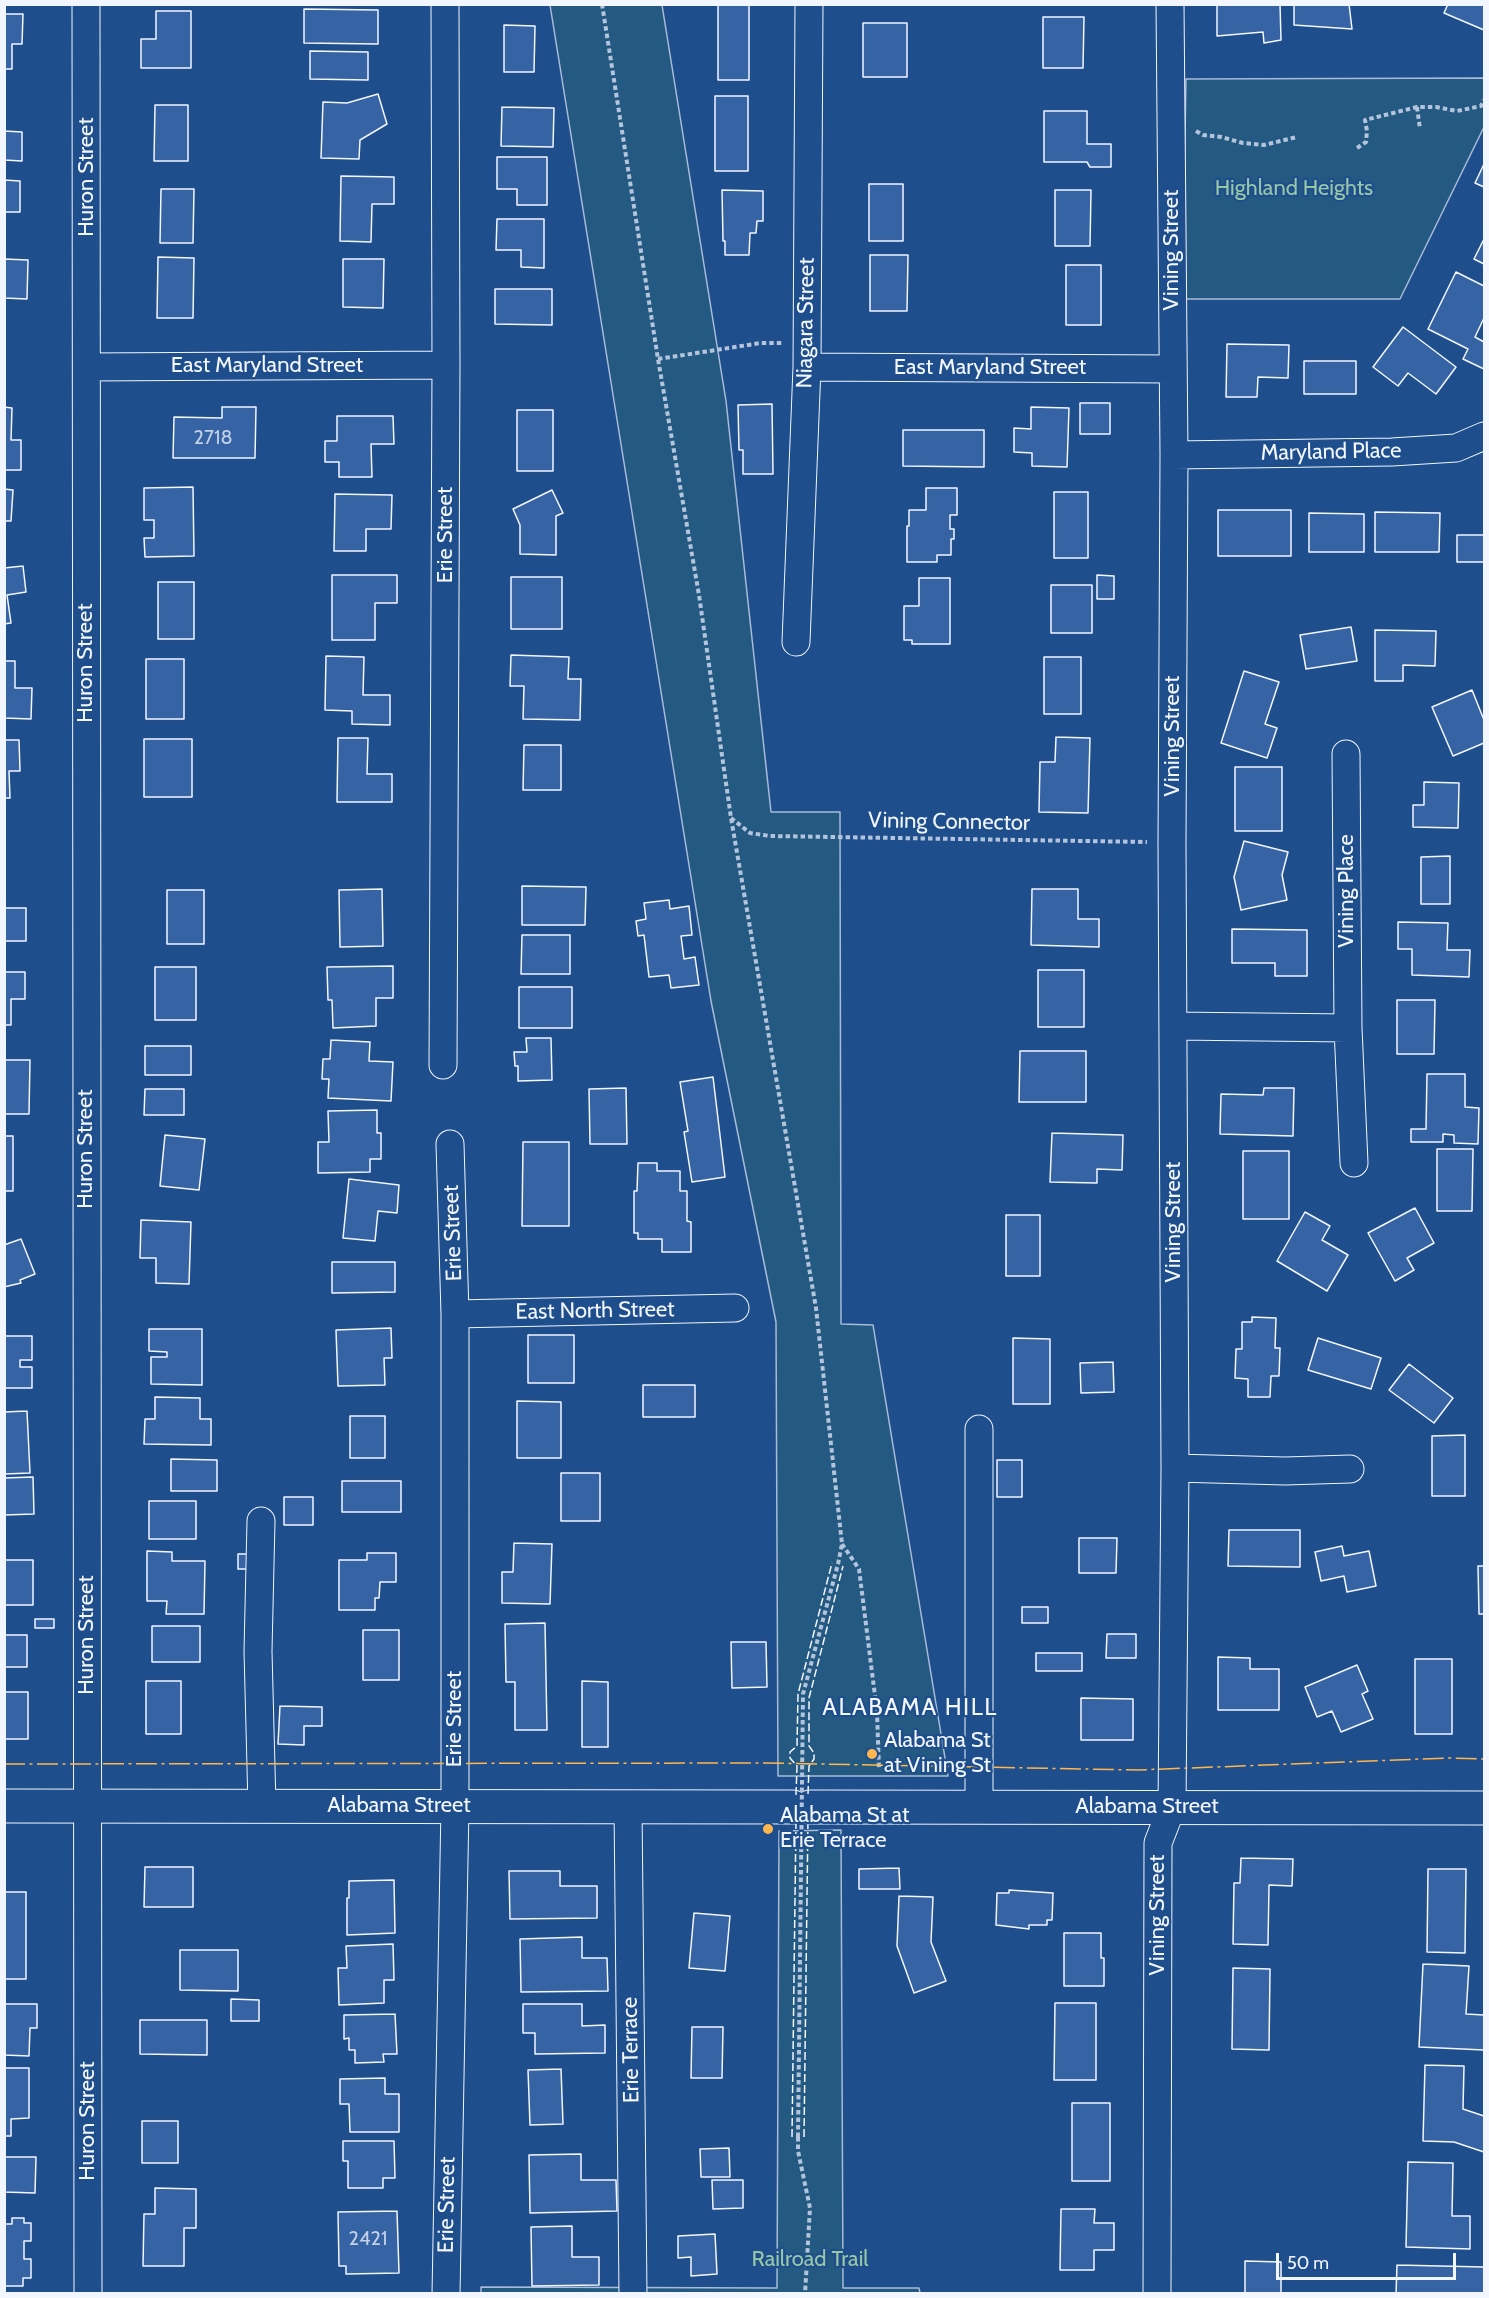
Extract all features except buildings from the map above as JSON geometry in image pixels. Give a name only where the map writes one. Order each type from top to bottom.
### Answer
[{"type":"main road","name":"Alabama Street","points":[[4,1806],[1485,1808]]},
{"type":"street","name":"Huron Street","points":[[86,4],[88,2294]]},
{"type":"street","name":"Erie Street","points":[[443,1065],[445,4]]},
{"type":"street","name":"Niagara Street","points":[[796,642],[807,356],[809,4]]},
{"type":"street","name":"Vining Street","points":[[1157,2294],[1158,1843],[1172,1808],[1175,1467],[1172,843],[1174,455],[1170,4]]},
{"type":"street","name":"East Maryland Street","points":[[807,356],[1172,369]]},
{"type":"street","name":"East Maryland Street","points":[[87,367],[446,365]]},
{"type":"street","name":"Maryland Place","points":[[1174,455],[1392,452],[1456,448],[1485,436]]},
{"type":"street","name":"Vining Place","points":[[1346,754],[1348,1028],[1354,1163]]},
{"type":"street","points":[[1174,1026],[1348,1028]]},
{"type":"street","name":"Erie Street","points":[[446,2294],[455,1806],[455,1314],[450,1144]]},
{"type":"street","name":"East North Street","points":[[455,1314],[735,1308]]},
{"type":"street","points":[[979,1429],[979,1807]]},
{"type":"street","points":[[1175,1467],[1285,1471],[1350,1469]]},
{"type":"street","points":[[261,1521],[258,1651],[262,1806]]},
{"type":"street","name":"Erie Terrace","points":[[628,1807],[633,2294]]},
{"type":"path","points":[[602,4],[658,359],[699,595],[731,818],[816,1308],[842,1544],[803,1694],[798,2151],[810,2208],[805,2294]]},
{"type":"path","points":[[1357,148],[1365,142],[1367,131],[1365,120],[1417,107],[1436,107],[1457,111],[1481,106],[1485,100]]},
{"type":"path","points":[[1417,107],[1420,129]]},
{"type":"path","points":[[1192,129],[1203,135],[1264,145],[1297,137]]},
{"type":"path","points":[[658,359],[761,343],[807,356]]},
{"type":"path","name":"Vining Connector","points":[[731,818],[750,833],[770,836],[1172,843]]},
{"type":"path","points":[[842,1544],[859,1569],[877,1712],[879,1770]]},
{"type":"green space","points":[[550,5],[662,5],[726,401],[771,812],[840,812],[841,1324],[873,1325],[948,1776],[778,1776],[776,1322],[711,1001]]},
{"type":"green space","name":"Highland Heights","points":[[1484,78],[1484,127],[1400,299],[1182,299],[1186,79]]},
{"type":"green space","name":"Railroad Trail","points":[[841,1830],[843,2288],[919,2288],[920,2293],[481,2294],[481,2287],[777,2288],[779,1831]]},
{"type":"fence","points":[[796,1795],[797,1766],[790,1758],[790,1752],[797,1746],[798,1694],[832,1563]]},
{"type":"fence","points":[[808,1794],[809,1766],[814,1759],[814,1753],[809,1746],[809,1698],[843,1566]]},
{"type":"fence","points":[[804,2137],[808,1818]]},
{"type":"fence","points":[[792,2137],[796,1819]]},
{"type":"power","points":[[4,1764],[765,1763],[1138,1770],[1447,1758],[1484,1759]]},
{"type":"place","name":"Alabama St at Vining St","points":[[872,1754]]},
{"type":"place","name":"Alabama St at Erie Terrace","points":[[768,1829]]},
{"type":"district","name":"ALABAMA HILL","points":[[910,1708]]}]
